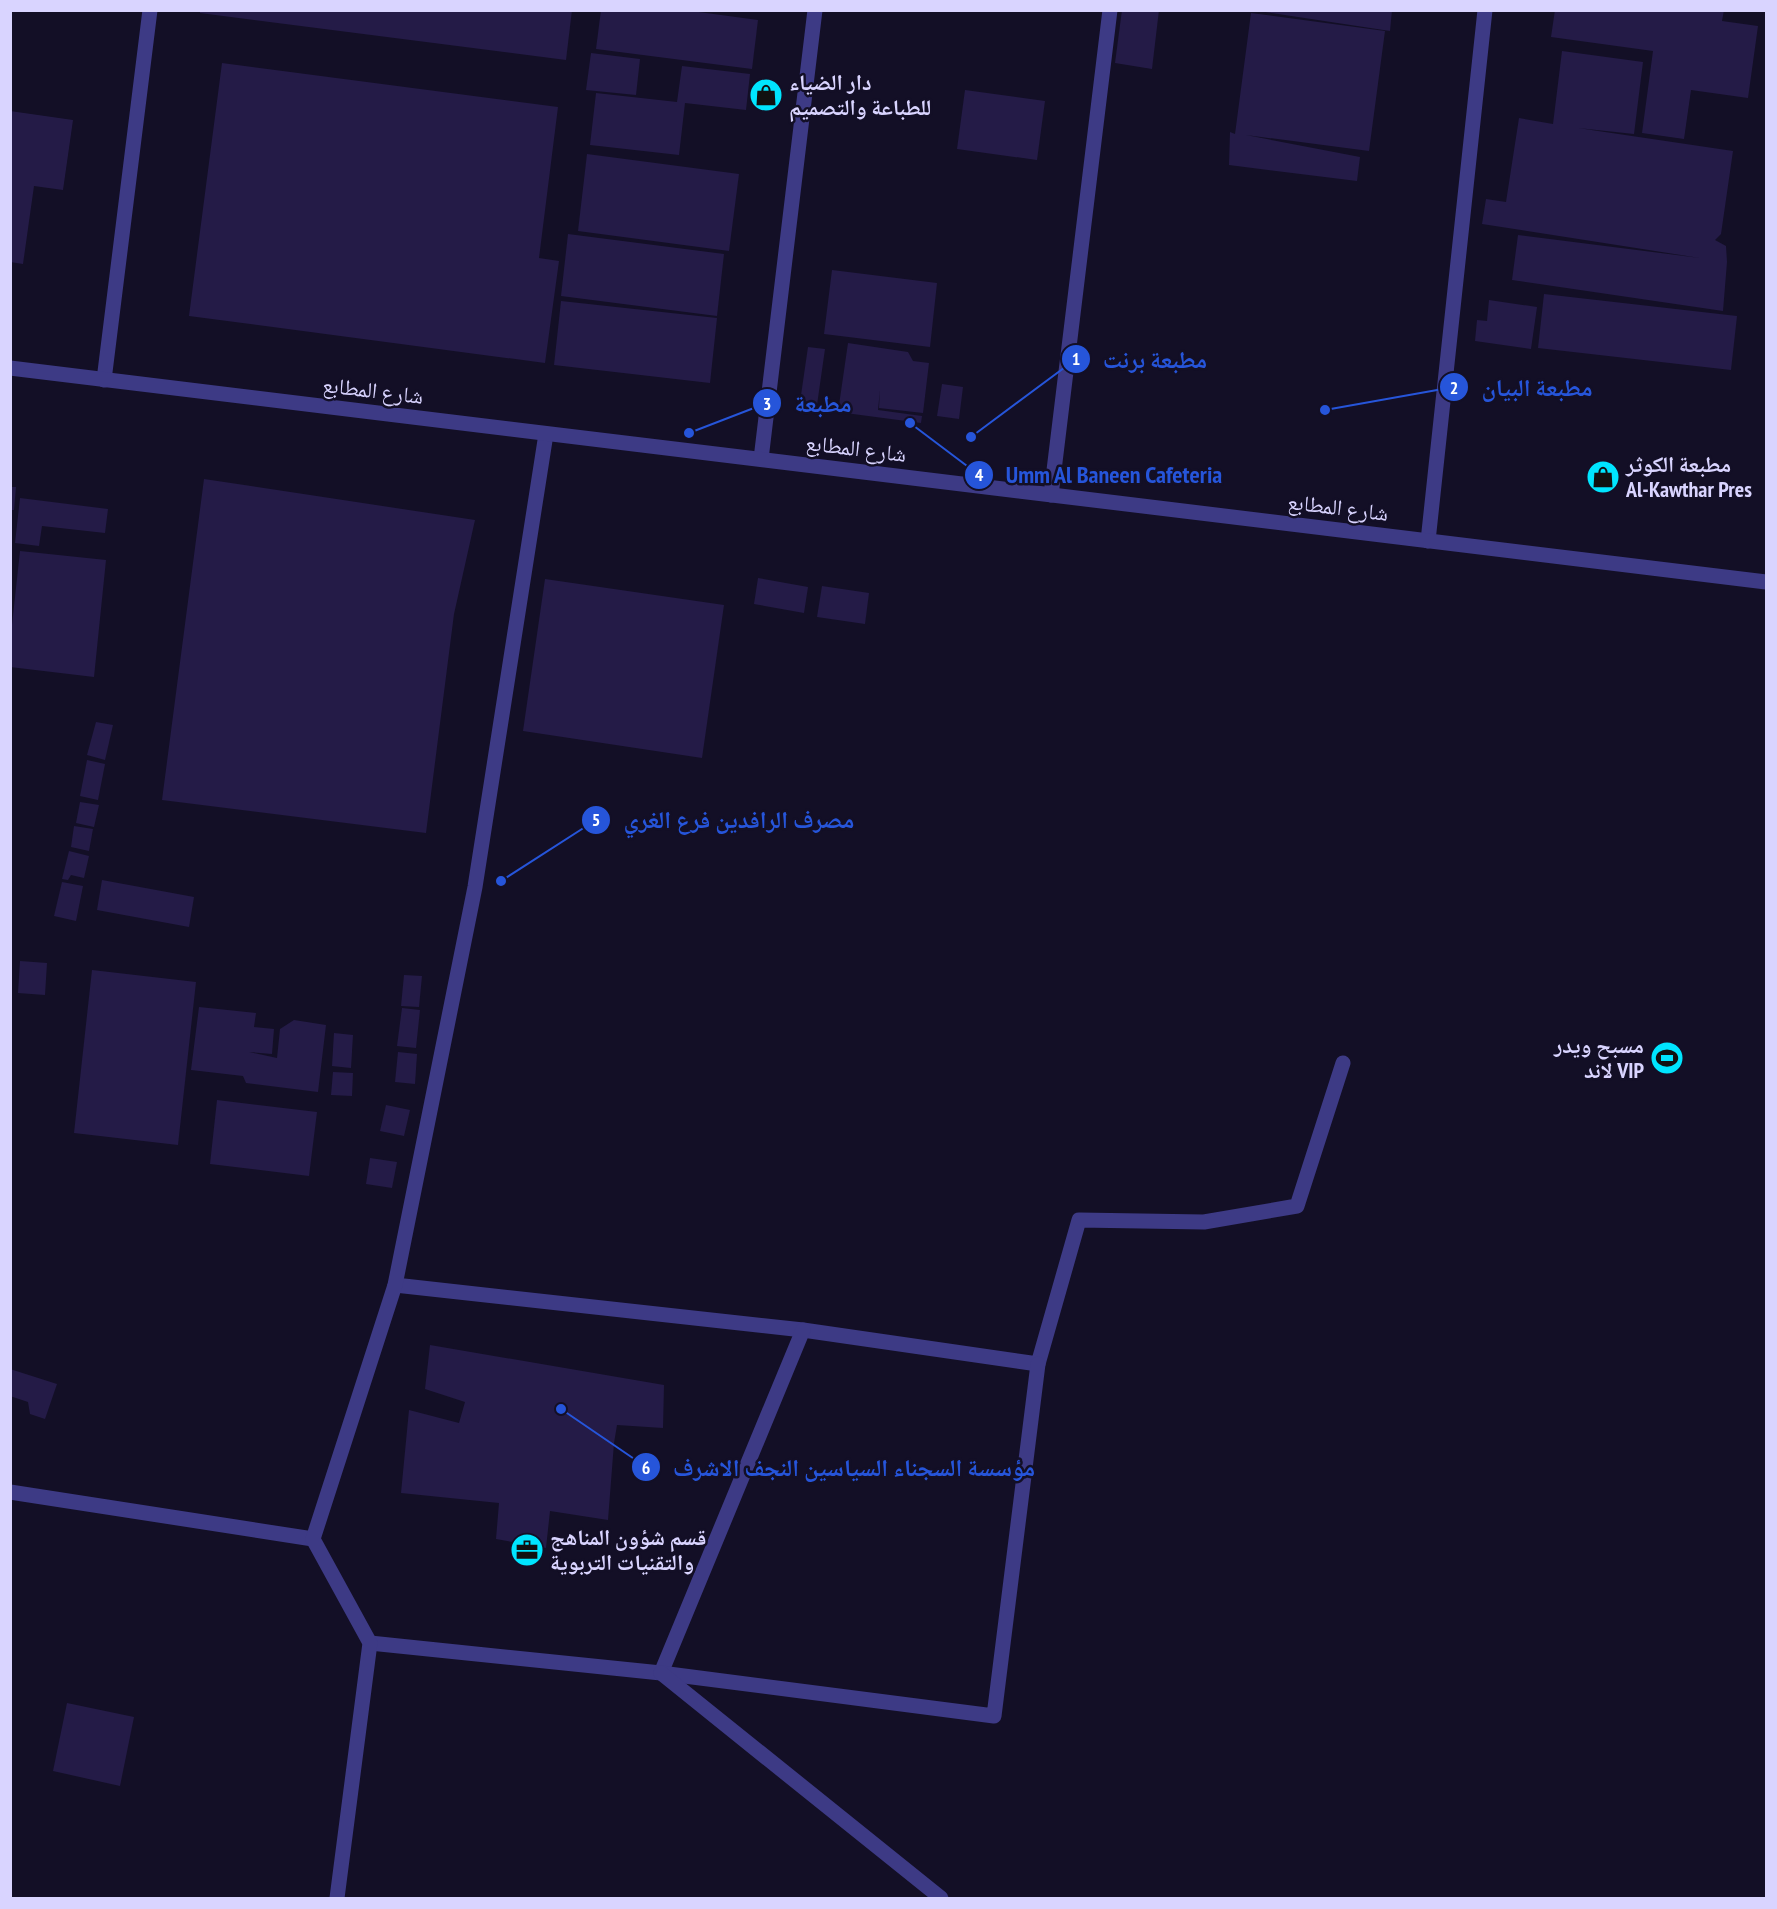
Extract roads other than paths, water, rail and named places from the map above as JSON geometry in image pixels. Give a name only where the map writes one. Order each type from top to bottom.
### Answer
[{"type":"street","points":[[104,380],[150,10]]},
{"type":"street","points":[[760,459],[815,10]]},
{"type":"street","points":[[1051,495],[1110,10]]},
{"type":"street","points":[[1428,541],[1485,10]]},
{"type":"street","name":"شارع المطابع","points":[[10,368],[1767,582]]},
{"type":"street","points":[[337,1899],[370,1643],[313,1539],[394,1286],[475,887],[546,434]]},
{"type":"street","points":[[370,1643],[661,1673],[994,1716],[1038,1364],[1079,1220],[1204,1222],[1297,1206],[1343,1063]]},
{"type":"street","points":[[394,1286],[803,1330],[1038,1364]]},
{"type":"street","points":[[661,1673],[803,1330]]},
{"type":"street","points":[[10,1492],[313,1539]]},
{"type":"street","points":[[661,1673],[941,1899]]},
{"type":"place","name":"دار الضياء للطباعة والتصميم","points":[[766,95]]},
{"type":"place","name":"مطبعة البيان","points":[[1325,410]]},
{"type":"place","name":"Umm Al Baneen Cafeteria","points":[[910,423]]},
{"type":"place","name":"مطبعة","points":[[689,433]]},
{"type":"place","name":"مطبعة برنت","points":[[971,437]]},
{"type":"place","name":"مطبعة الكوثر Al-Kawthar Pres","points":[[1603,477]]},
{"type":"place","name":"مصرف الرافدين فرع الغري","points":[[501,881]]},
{"type":"place","name":"مسبح ويدر لاند VIP","points":[[1667,1058]]},
{"type":"place","name":"مؤسسة السجناء السياسين النجف الاشرف","points":[[561,1409]]},
{"type":"place","name":"قسم شؤون المناهج والتقنيات التربوية","points":[[527,1550]]}]
